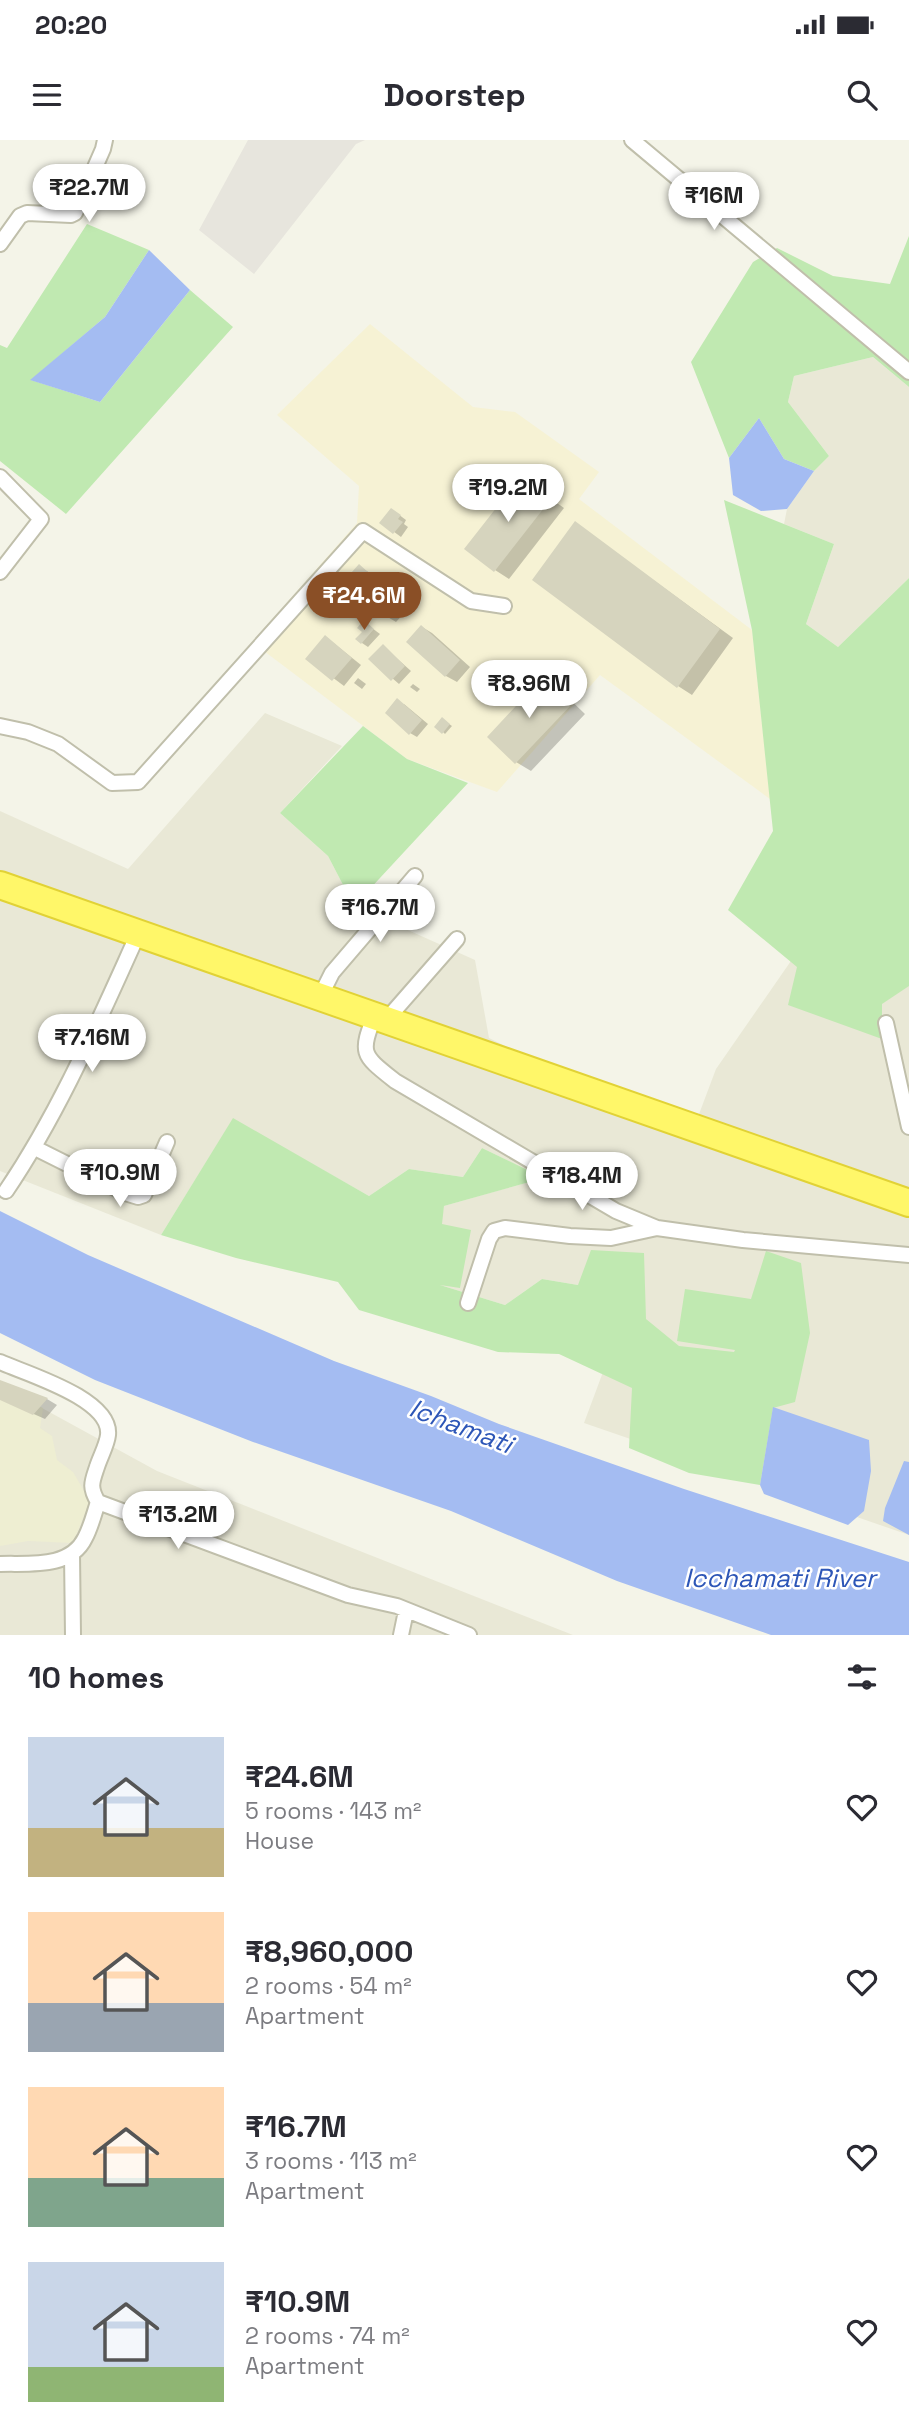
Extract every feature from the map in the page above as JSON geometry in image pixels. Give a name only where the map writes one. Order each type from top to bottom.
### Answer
[{"type":"highway","points":[[0,885],[909,1203]]},
{"type":"street","points":[[0,244],[20,216],[27,213],[75,213],[105,140]]},
{"type":"street","points":[[632,140],[909,372]]},
{"type":"street","points":[[0,477],[41,519],[0,572]]},
{"type":"street","points":[[0,726],[28,732],[58,744],[112,783],[138,782],[363,531],[471,601],[504,607]]},
{"type":"street","points":[[320,997],[332,973],[415,876]]},
{"type":"street","points":[[6,1191],[35,1148],[138,934]]},
{"type":"street","points":[[457,939],[381,1017],[364,1044],[365,1054],[395,1081],[615,1211],[657,1228],[743,1240],[909,1255]]},
{"type":"street","points":[[886,1023],[909,1127]]},
{"type":"street","points":[[35,1148],[138,1197],[144,1195],[149,1186],[167,1142]]},
{"type":"street","points":[[468,1303],[494,1231],[505,1228],[611,1238],[657,1228]]},
{"type":"street","points":[[0,1362],[73,1393],[106,1420],[108,1435],[90,1483],[98,1502],[348,1595],[397,1606],[469,1635]]},
{"type":"street","points":[[0,1564],[55,1561],[72,1554],[85,1538],[98,1502]]},
{"type":"street","points":[[72,1554],[73,1635]]},
{"type":"street","points":[[401,1635],[406,1611]]},
{"type":"shaded area","points":[[248,140],[365,140],[356,144],[254,274],[199,230]]},
{"type":"shaded area","points":[[370,324],[473,407],[515,412],[599,472],[579,499],[752,630],[770,799],[600,675],[497,792],[407,759],[252,642],[357,523],[359,486],[277,415]]},
{"type":"shaded area","points":[[873,357],[909,387],[909,578],[838,647],[806,624],[834,544],[784,524],[787,509],[814,471],[829,456],[788,402],[794,376]]},
{"type":"shaded area","points":[[265,713],[342,746],[280,813],[328,856],[354,906],[475,960],[489,1038],[690,1138],[716,1069],[856,867],[909,746],[909,1535],[584,1423],[644,1262],[578,1285],[542,1279],[505,1305],[430,1282],[444,1206],[543,1178],[482,1148],[463,1177],[409,1169],[369,1196],[233,1119],[161,1235],[0,1171],[0,811],[128,869]]},
{"type":"shaded area","points":[[0,1385],[157,1471],[573,1635],[0,1635]]},
{"type":"shaded area","points":[[0,1389],[43,1408],[40,1428],[52,1436],[57,1460],[73,1472],[90,1501],[73,1543],[28,1541],[0,1546]]},
{"type":"green space","points":[[87,224],[149,250],[105,317],[31,380],[100,402],[190,290],[233,327],[66,514],[0,461],[0,345],[7,348]]},
{"type":"green space","points":[[909,236],[909,387],[873,357],[794,376],[788,402],[829,456],[814,471],[784,459],[759,418],[729,458],[691,362],[753,262],[777,248],[833,276],[890,284]]},
{"type":"green space","points":[[724,500],[834,544],[806,624],[838,647],[909,578],[909,986],[882,1004],[882,1039],[788,1005],[797,967],[728,910],[773,831],[752,630]]},
{"type":"green space","points":[[363,726],[407,759],[468,783],[354,906],[328,856],[280,813]]},
{"type":"green space","points":[[233,1118],[369,1196],[409,1169],[463,1177],[482,1148],[544,1178],[444,1206],[442,1224],[471,1230],[460,1288],[440,1285],[505,1305],[542,1279],[578,1285],[591,1250],[644,1253],[646,1319],[679,1346],[734,1352],[735,1350],[677,1341],[685,1289],[751,1299],[766,1251],[801,1263],[810,1333],[795,1402],[773,1408],[760,1485],[689,1473],[629,1448],[632,1388],[559,1354],[498,1352],[359,1310],[338,1282],[236,1258],[161,1235]]},
{"type":"water","points":[[149,250],[190,290],[100,402],[30,380],[105,317]]},
{"type":"water","points":[[759,418],[784,459],[814,471],[787,509],[761,511],[733,495],[729,458]]},
{"type":"water","name":"Icchamati River","points":[[0,1211],[88,1255],[334,1361],[499,1424],[684,1489],[909,1562],[909,1635],[771,1635],[617,1581],[451,1511],[253,1442],[95,1380],[0,1333]]},
{"type":"water","points":[[773,1407],[869,1440],[871,1471],[864,1511],[848,1525],[764,1494],[760,1485]]},
{"type":"water","points":[[904,1461],[909,1462],[909,1535],[883,1521],[885,1508]]},
{"type":"building","points":[[522,475],[551,499],[494,572],[464,549]]},
{"type":"building","points":[[391,508],[401,515],[398,519],[403,522],[393,534],[379,523]]},
{"type":"building","points":[[575,521],[720,629],[677,688],[532,580]]},
{"type":"building","points":[[359,564],[400,601],[385,618],[344,581]]},
{"type":"building","points":[[364,620],[374,629],[361,644],[355,639],[362,632],[357,628]]},
{"type":"building","points":[[421,625],[460,660],[445,677],[406,642]]},
{"type":"building","points":[[325,635],[352,658],[332,681],[305,659]]},
{"type":"building","points":[[383,644],[405,666],[391,681],[368,659]]},
{"type":"building","points":[[543,677],[572,704],[515,764],[487,737]]},
{"type":"building","points":[[397,698],[422,720],[409,735],[385,713]]},
{"type":"building","points":[[442,717],[450,724],[442,734],[434,727]]},
{"type":"building","points":[[0,1380],[48,1398],[33,1415],[0,1400]]},
{"type":"water label","name":"Ichamati","points":[[461,1426]]}]
